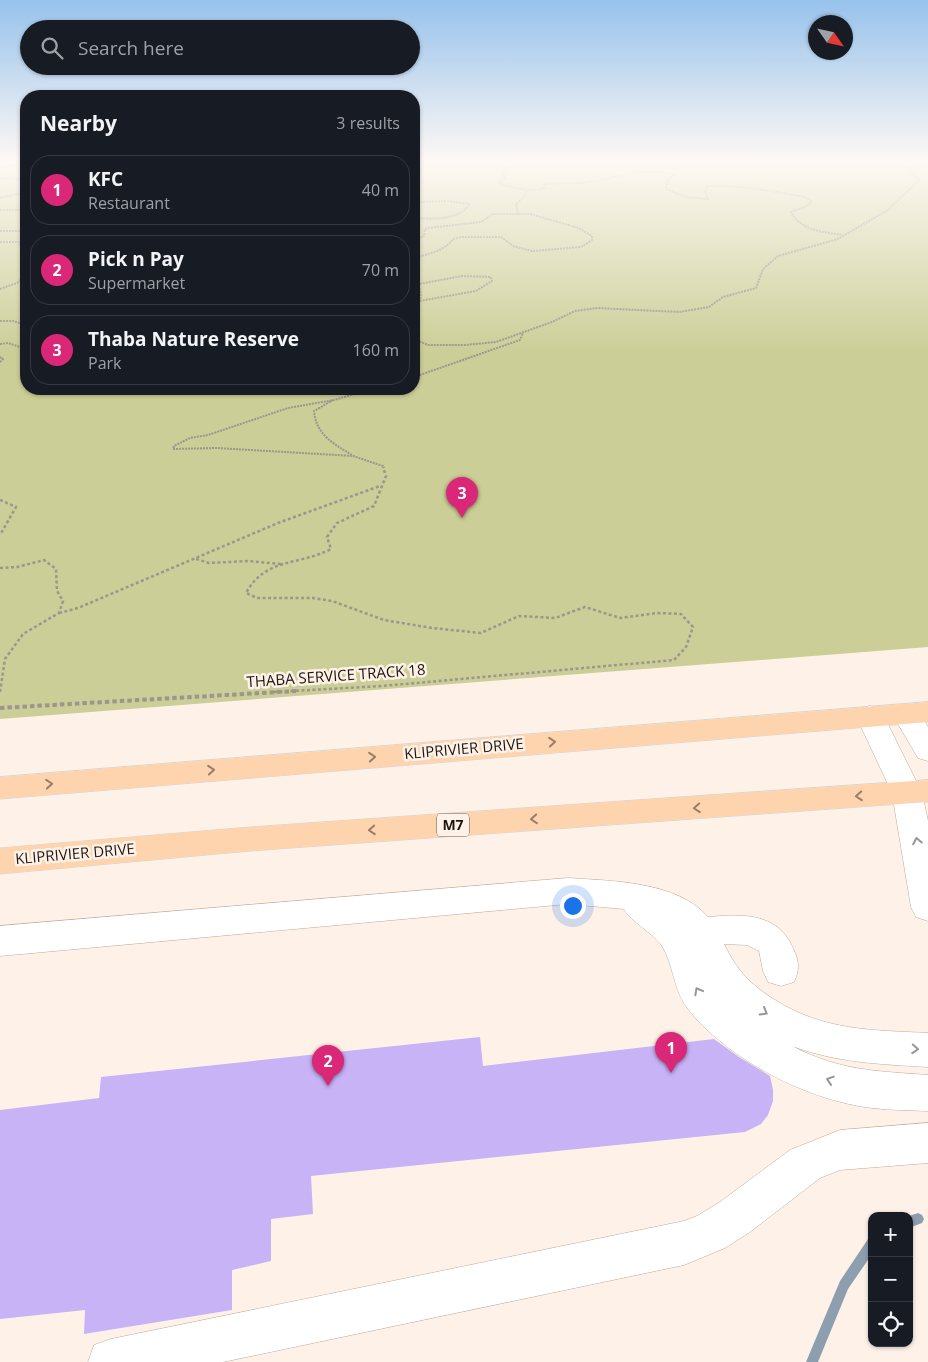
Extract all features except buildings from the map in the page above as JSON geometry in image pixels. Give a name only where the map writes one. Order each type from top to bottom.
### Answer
[{"type":"main road","name":"KLIPRIVIER DRIVE","points":[[0,788],[917,713]]},
{"type":"main road","name":"KLIPRIVIER DRIVE","points":[[0,861],[250,839],[918,792]]},
{"type":"street","points":[[917,713],[928,751]]},
{"type":"street","points":[[870,716],[918,792],[928,907]]},
{"type":"street","points":[[0,941],[568,891],[659,903],[675,909],[691,921],[700,932],[731,988],[759,1010],[798,1030],[832,1042],[928,1050]]},
{"type":"street","points":[[627,898],[668,927],[682,951],[700,996],[725,1023],[757,1044],[809,1073],[849,1086],[928,1093]]},
{"type":"street","points":[[700,932],[750,931],[762,934],[771,942],[776,951],[781,970]]},
{"type":"street","points":[[111,1362],[684,1243],[710,1233],[735,1217],[806,1164],[840,1150],[928,1143]]},
{"type":"path","points":[[420,238],[424,236],[425,229],[439,226]]},
{"type":"path","points":[[420,256],[437,251],[449,245],[453,239],[460,237],[501,237],[513,246],[532,252],[581,247],[592,240],[592,236],[579,228],[570,226]]},
{"type":"path","points":[[804,226],[844,235]]},
{"type":"path","points":[[420,342],[428,345],[465,346],[496,342],[575,311],[597,308],[679,312],[709,307],[723,297],[756,288],[763,269],[778,256],[844,235],[861,226]]},
{"type":"path","points":[[0,231],[20,231]]},
{"type":"path","points":[[0,242],[20,242],[20,245]]},
{"type":"path","points":[[420,284],[458,277],[480,276],[490,277],[492,281],[489,285],[467,292],[420,299]]},
{"type":"path","points":[[0,289],[20,281]]},
{"type":"path","points":[[0,321],[20,323]]},
{"type":"path","points":[[420,375],[520,340],[523,332]]},
{"type":"path","points":[[0,344],[8,343],[20,347]]},
{"type":"path","points":[[0,357],[3,358],[0,362]]},
{"type":"path","points":[[351,395],[334,400],[313,402],[262,415],[208,435],[190,438],[174,446],[173,449],[217,448],[353,456]]},
{"type":"path","points":[[195,559],[209,563],[249,561],[283,564],[316,556],[331,549],[327,537],[337,523],[374,506],[380,486],[386,476],[383,466],[353,456],[323,437],[314,419],[314,411],[334,400]]},
{"type":"path","points":[[0,692],[5,659],[23,634],[59,613],[78,608],[278,523],[380,486]]},
{"type":"path","points":[[0,500],[16,507],[3,532],[0,534]]},
{"type":"path","points":[[0,568],[44,560],[56,569],[57,591],[63,601],[59,613]]},
{"type":"path","name":"THABA SERVICE TRACK 18","points":[[0,708],[382,686],[674,660],[686,647],[693,627],[681,614],[657,613],[620,618],[585,607],[555,618],[519,616],[482,633],[432,628],[384,620],[332,602],[313,598],[257,598],[246,593],[251,580],[266,569],[283,564]]},
{"type":"green space","points":[[0,226],[20,226],[20,395],[420,395],[420,226],[928,226],[928,647],[0,719]]},
{"type":"waterway","points":[[913,1221],[918,1219]]},
{"type":"waterway","points":[[812,1362],[844,1285],[868,1249]]},
{"type":"place","name":"Thaba Nature Reserve","points":[[462,518]]},
{"type":"place","name":"KFC","points":[[671,1073]]},
{"type":"place","name":"Pick n Pay","points":[[328,1086]]}]
